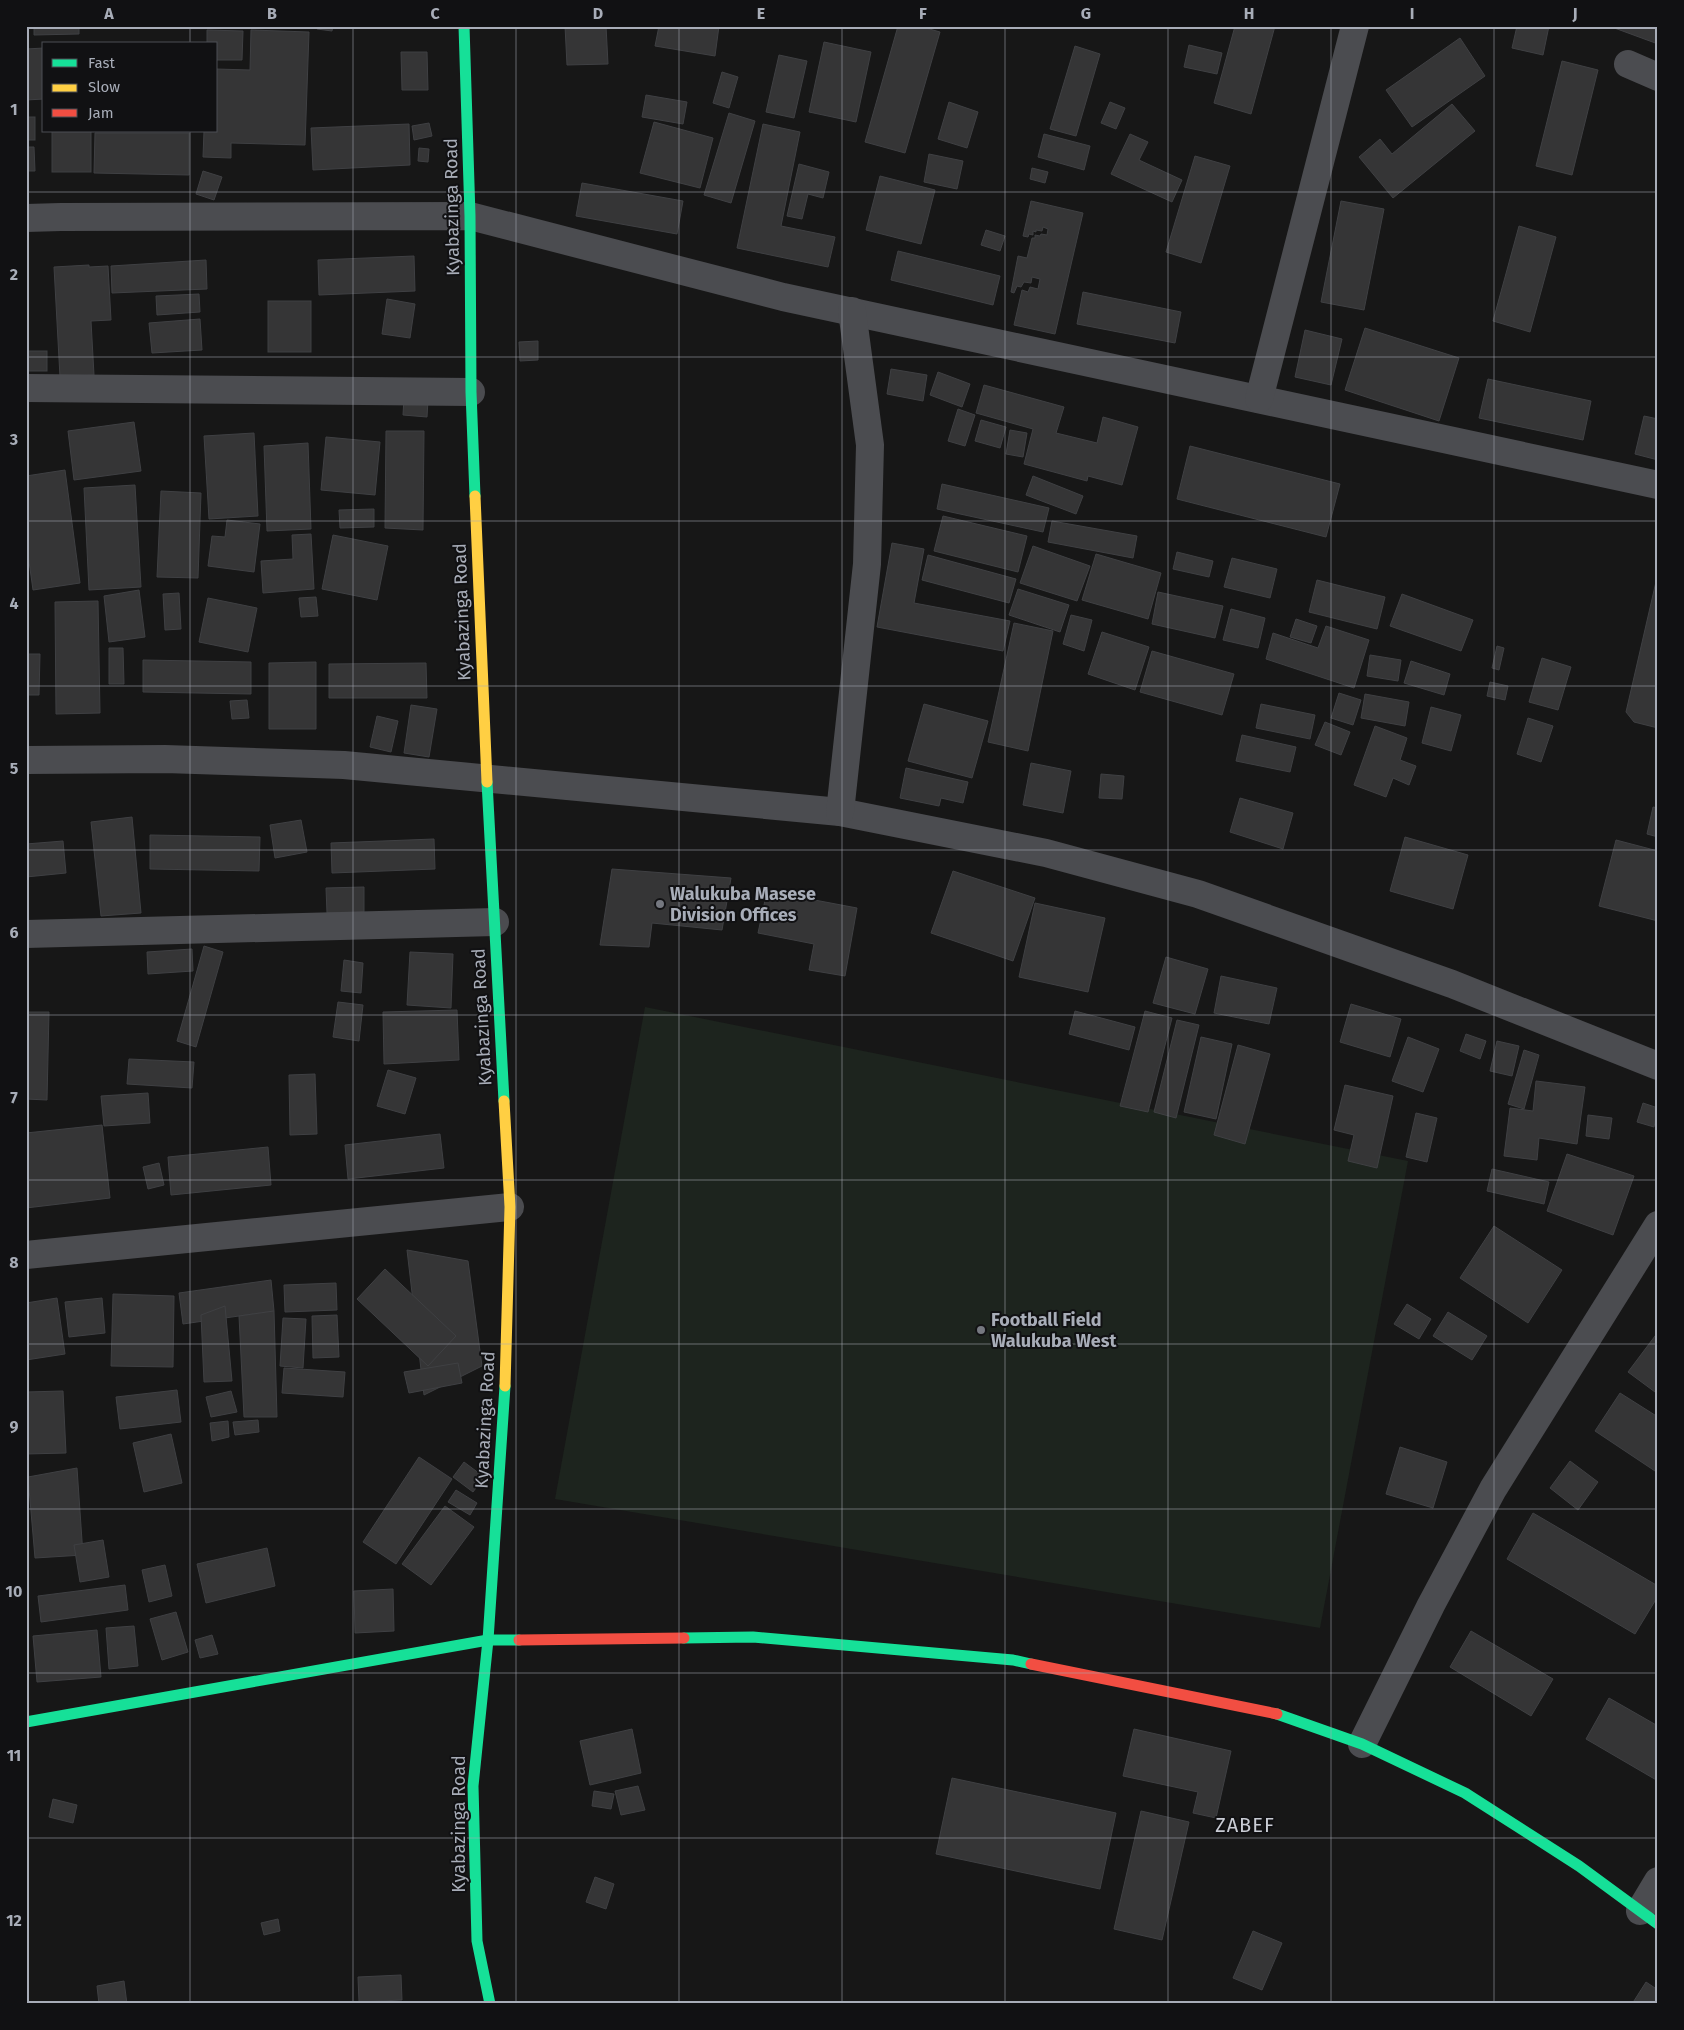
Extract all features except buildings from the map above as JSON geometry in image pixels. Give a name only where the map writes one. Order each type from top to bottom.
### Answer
[{"type":"street","name":"Kyabazinga Road","points":[[464,26],[470,216],[471,392],[487,779],[510,1207],[506,1372],[488,1640],[473,1786],[477,1941],[490,2004]]},
{"type":"street","points":[[1259,399],[1355,26]]},
{"type":"street","points":[[1628,64],[1658,77]]},
{"type":"street","points":[[26,218],[71,216],[470,216],[783,297],[1658,485]]},
{"type":"street","points":[[840,812],[867,564],[870,445],[852,311]]},
{"type":"street","points":[[26,388],[471,392]]},
{"type":"street","points":[[26,760],[165,759],[344,765],[840,812],[1046,853],[1198,894],[1452,984],[1658,1066]]},
{"type":"street","points":[[26,934],[495,922]]},
{"type":"street","points":[[26,1255],[510,1207]]},
{"type":"street","points":[[1362,1744],[1431,1605],[1492,1489],[1658,1225]]},
{"type":"street","points":[[26,1722],[488,1640],[753,1637],[1013,1660],[1275,1713],[1362,1744],[1464,1793],[1579,1866],[1649,1918],[1658,1881]]},
{"type":"shaded area","name":"Football Field Walukuba West","points":[[645,1007],[1408,1161],[1320,1628],[555,1499]]},
{"type":"traffic: fast","points":[[464,26],[470,216],[471,392],[475,496]]},
{"type":"traffic: fast","points":[[487,782],[504,1101]]},
{"type":"traffic: fast","points":[[490,2004],[477,1941],[473,1786],[488,1640],[505,1386]]},
{"type":"traffic: fast","points":[[684,1638],[753,1637],[1013,1660],[1031,1664]]},
{"type":"traffic: fast","points":[[26,1722],[488,1640],[519,1640]]},
{"type":"traffic: fast","points":[[1277,1714],[1362,1744],[1465,1793],[1579,1866],[1658,1924]]},
{"type":"traffic: slow","points":[[475,496],[487,782]]},
{"type":"traffic: slow","points":[[504,1101],[510,1207],[505,1386]]},
{"type":"traffic: jam","points":[[519,1640],[684,1638]]},
{"type":"traffic: jam","points":[[1031,1664],[1277,1714]]},
{"type":"place","name":"Walukuba Masese Division Offices","points":[[660,904]]},
{"type":"place","name":"Football Field Walukuba West","points":[[981,1330]]},
{"type":"district","name":"ZABEF","points":[[1245,1825]]}]
